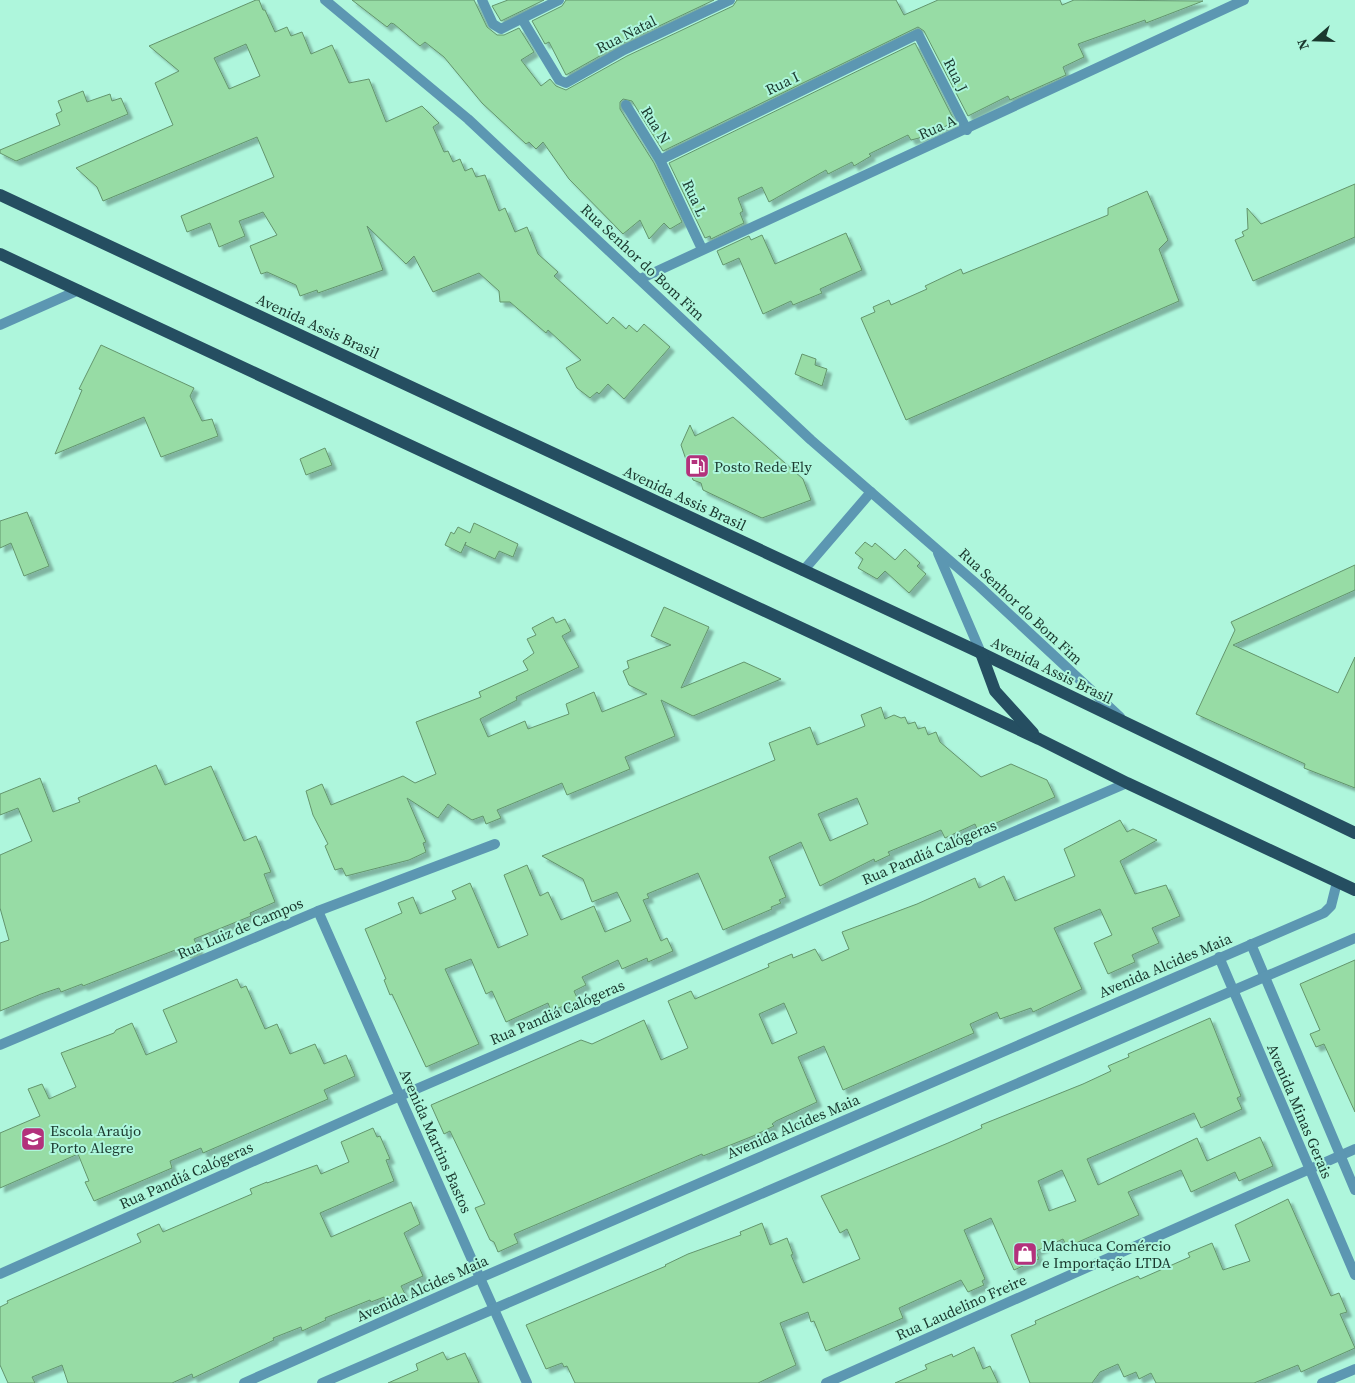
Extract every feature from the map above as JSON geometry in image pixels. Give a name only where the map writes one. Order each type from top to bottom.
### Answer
[{"type":"main road","name":"Avenida Assis Brasil","points":[[0,195],[981,653],[1355,833]]},
{"type":"main road","points":[[0,254],[1039,738],[1127,783],[1355,890]]},
{"type":"main road","points":[[981,653],[995,691],[1039,738]]},
{"type":"street","name":"Rua Senhor do Bom Fim","points":[[325,0],[468,119],[811,440],[979,586],[1128,725]]},
{"type":"street","points":[[482,0],[493,24],[498,28],[504,29],[559,0]]},
{"type":"street","name":"Rua Natal","points":[[522,19],[559,80],[564,83],[624,50],[730,0]]},
{"type":"street","name":"Rua A","points":[[640,279],[702,249],[967,130],[1244,0]]},
{"type":"street","name":"Rua J","points":[[918,34],[967,130]]},
{"type":"street","name":"Rua I","points":[[660,160],[918,34]]},
{"type":"street","name":"Rua N","points":[[626,105],[660,160]]},
{"type":"street","name":"Rua L","points":[[660,160],[702,249]]},
{"type":"street","points":[[0,325],[79,290]]},
{"type":"street","points":[[802,571],[871,492]]},
{"type":"street","name":"Rua Senhor do Bom Fim","points":[[937,550],[981,653]]},
{"type":"street","name":"Rua Pandiá Calógeras","points":[[0,1274],[400,1096],[1127,783]]},
{"type":"street","name":"Rua Luiz de Campos","points":[[0,1045],[318,911],[495,844]]},
{"type":"street","name":"Avenida Alcides Maia","points":[[244,1383],[480,1278],[1324,913],[1331,906],[1337,882]]},
{"type":"street","name":"Avenida Martins Bastos","points":[[318,911],[526,1383]]},
{"type":"street","points":[[322,1383],[1232,989],[1355,938]]},
{"type":"street","name":"Avenida Minas Gerais","points":[[1251,944],[1355,1190]]},
{"type":"street","name":"Avenida Minas Gerais","points":[[1219,957],[1355,1275]]},
{"type":"street","name":"Rua Laudelino Freire","points":[[826,1383],[1355,1149]]},
{"type":"street","points":[[1322,1383],[1355,1369]]},
{"type":"building","points":[[259,0],[275,32],[287,27],[291,36],[302,32],[311,54],[332,45],[349,83],[369,79],[386,122],[422,106],[439,123],[433,127],[444,152],[448,151],[453,162],[460,159],[465,171],[472,168],[476,177],[485,175],[499,211],[505,208],[515,232],[527,227],[538,254],[558,272],[554,276],[607,324],[613,317],[626,329],[629,325],[637,332],[644,324],[670,347],[624,399],[608,384],[599,394],[597,392],[590,398],[577,388],[566,368],[581,360],[548,330],[546,333],[510,302],[500,302],[499,291],[479,273],[433,292],[414,256],[406,264],[367,226],[383,270],[318,293],[317,290],[300,296],[296,285],[267,272],[261,274],[250,246],[277,235],[263,212],[239,221],[245,236],[219,247],[210,223],[187,232],[181,216],[274,177],[257,137],[103,201],[97,187],[76,168],[173,125],[155,83],[179,71],[149,46]],"holes":[[[246,44],[260,76],[229,89],[214,58]]]},
{"type":"building","points":[[352,0],[474,0],[487,27],[497,35],[504,35],[519,28],[534,52],[521,60],[541,86],[550,79],[556,86],[566,90],[627,56],[733,6],[737,0],[896,0],[904,15],[938,0],[1060,0],[1062,5],[1074,0],[1203,1],[1146,23],[1145,20],[1078,44],[1084,57],[1063,67],[1066,75],[1010,100],[1008,96],[968,116],[924,31],[918,27],[663,151],[632,101],[623,99],[620,102],[620,109],[654,163],[682,222],[670,229],[664,223],[649,239],[640,220],[623,234],[569,179],[543,142],[536,149],[529,142],[526,144],[482,103],[444,57],[425,42],[420,46],[394,24],[391,23],[387,27]]},
{"type":"building","points":[[508,0],[544,0],[501,21],[492,6]]},
{"type":"building","points":[[566,0],[714,0],[621,44],[566,75],[549,42],[545,44],[532,21],[562,6]]},
{"type":"building","points":[[915,43],[955,122],[919,138],[911,140],[908,135],[869,154],[871,156],[854,166],[852,162],[828,174],[826,170],[769,202],[762,187],[738,198],[743,211],[740,213],[744,223],[711,239],[710,236],[705,238],[669,163]]},
{"type":"building","points":[[83,91],[87,102],[110,94],[112,101],[121,98],[128,114],[16,161],[0,153],[0,150],[60,125],[56,114],[62,111],[58,101]]},
{"type":"building","points":[[1355,184],[1355,237],[1253,281],[1235,240],[1244,236],[1242,232],[1248,229],[1247,208],[1261,224]]},
{"type":"building","points":[[1147,191],[1168,240],[1159,249],[1179,301],[906,420],[861,318],[875,312],[873,307],[889,300],[891,305],[927,289],[925,286],[961,269],[963,274],[1108,215],[1108,208]]},
{"type":"building","points":[[846,233],[862,270],[820,289],[822,293],[793,305],[791,301],[763,314],[739,258],[723,265],[717,251],[749,236],[751,240],[762,235],[775,264]]},
{"type":"building","points":[[101,345],[194,388],[190,396],[202,421],[212,419],[218,436],[161,457],[144,417],[55,454],[82,390],[79,389]]},
{"type":"building","points":[[802,354],[816,359],[815,365],[827,369],[822,386],[795,374]]},
{"type":"building","points":[[733,417],[803,479],[811,500],[762,518],[703,490],[701,483],[693,480],[681,445],[690,425],[695,436]]},
{"type":"building","points":[[325,448],[332,465],[306,475],[300,459]]},
{"type":"building","points":[[27,512],[49,566],[24,576],[11,543],[0,548],[0,521]]},
{"type":"building","points":[[474,523],[518,544],[513,557],[499,551],[495,559],[465,545],[466,542],[461,553],[445,545],[451,532],[454,534],[458,527],[470,533]]},
{"type":"building","points":[[865,542],[872,547],[875,543],[895,560],[905,549],[920,563],[917,566],[926,574],[909,593],[885,571],[877,579],[858,568],[863,559],[855,553]]},
{"type":"building","points":[[1355,565],[1355,590],[1233,645],[1338,693],[1355,657],[1355,788],[1304,768],[1305,764],[1196,714],[1235,630],[1231,622]]},
{"type":"building","points":[[664,607],[709,627],[681,688],[744,662],[781,679],[693,716],[661,700],[675,736],[625,757],[630,769],[567,795],[562,783],[497,810],[501,818],[486,824],[483,816],[472,820],[448,804],[438,818],[407,798],[426,842],[423,843],[426,852],[409,860],[346,876],[342,868],[335,870],[325,846],[328,844],[313,815],[306,791],[322,784],[331,805],[403,776],[415,783],[436,774],[416,722],[481,697],[479,692],[528,670],[523,661],[534,653],[527,639],[536,635],[532,628],[553,617],[556,623],[565,619],[571,631],[562,636],[579,667],[516,697],[517,700],[480,719],[488,737],[525,721],[528,729],[569,714],[566,704],[594,692],[602,712],[647,694],[629,685],[623,671],[629,668],[627,661],[671,645],[651,636]]},
{"type":"building","points":[[881,707],[885,719],[894,715],[901,718],[905,717],[908,724],[915,722],[918,729],[925,727],[928,735],[936,732],[940,742],[981,777],[1011,764],[1047,780],[1055,797],[978,831],[975,824],[945,838],[941,830],[888,852],[890,855],[875,862],[874,859],[820,886],[801,842],[769,857],[786,897],[779,900],[781,903],[771,907],[772,909],[723,930],[698,873],[647,894],[649,898],[643,900],[661,941],[667,938],[673,951],[648,962],[647,958],[622,969],[618,960],[582,977],[586,985],[574,991],[578,1000],[551,1011],[548,1003],[506,1022],[492,991],[486,994],[471,959],[445,969],[479,1044],[426,1067],[392,994],[390,995],[384,980],[386,979],[365,929],[402,913],[398,903],[413,897],[420,914],[456,899],[452,891],[470,883],[498,948],[528,935],[504,875],[527,865],[540,896],[548,892],[561,920],[594,906],[605,932],[631,921],[617,892],[592,902],[583,879],[542,856],[775,760],[769,743],[810,727],[817,745],[865,726],[861,715]],"holes":[[[857,798],[868,824],[830,841],[818,814]]]},
{"type":"building","points":[[156,765],[165,785],[211,766],[244,841],[256,836],[271,872],[264,874],[275,902],[250,913],[251,916],[194,939],[200,953],[188,958],[183,947],[83,986],[82,984],[61,992],[59,988],[0,1011],[0,943],[9,940],[0,908],[0,855],[32,841],[18,808],[0,815],[0,794],[40,778],[53,812],[80,802],[78,798]]},
{"type":"building","points":[[1120,820],[1127,832],[1133,829],[1157,840],[1120,861],[1135,894],[1166,885],[1180,916],[1152,928],[1159,943],[1132,955],[1135,962],[1108,974],[1094,943],[1112,935],[1100,909],[1054,928],[1082,989],[1033,1012],[1031,1008],[1000,1019],[997,1012],[970,1024],[974,1033],[843,1090],[824,1046],[798,1057],[817,1102],[776,1121],[772,1124],[774,1126],[753,1136],[703,1156],[702,1154],[514,1234],[518,1243],[498,1252],[494,1242],[490,1240],[475,1208],[485,1204],[450,1131],[444,1134],[431,1105],[581,1040],[592,1044],[644,1020],[661,1060],[688,1048],[668,1001],[691,991],[695,999],[769,967],[768,964],[792,954],[793,958],[815,949],[822,961],[849,949],[842,932],[917,904],[975,878],[979,888],[1004,876],[1015,901],[1075,876],[1064,849]],"holes":[[[784,1003],[797,1033],[772,1044],[759,1014]]]},
{"type":"building","points":[[1355,960],[1355,1112],[1324,1044],[1316,1047],[1310,1034],[1320,1030],[1300,984]]},
{"type":"building","points":[[237,979],[241,988],[246,986],[265,1029],[277,1024],[290,1054],[315,1044],[324,1064],[346,1055],[355,1076],[324,1090],[328,1099],[203,1153],[201,1148],[170,1161],[172,1168],[94,1201],[85,1182],[89,1181],[78,1154],[0,1188],[0,1133],[40,1116],[28,1089],[42,1084],[49,1099],[76,1087],[61,1053],[114,1033],[116,1030],[132,1023],[146,1055],[177,1042],[163,1010]]},
{"type":"building","points":[[1210,1018],[1241,1096],[1237,1098],[1242,1109],[1201,1128],[1194,1113],[1087,1159],[1098,1185],[1197,1138],[1207,1161],[1260,1137],[1273,1166],[1239,1181],[1235,1172],[1191,1192],[1181,1170],[1128,1192],[1139,1215],[1067,1247],[1063,1239],[1036,1251],[1039,1259],[1014,1270],[991,1218],[964,1230],[985,1279],[982,1281],[984,1285],[968,1292],[961,1280],[899,1308],[903,1318],[826,1351],[814,1321],[811,1322],[808,1312],[780,1323],[796,1365],[758,1383],[575,1383],[567,1366],[564,1367],[562,1363],[546,1369],[526,1325],[666,1266],[688,1254],[741,1235],[740,1232],[762,1223],[770,1245],[787,1238],[793,1254],[791,1255],[803,1283],[860,1259],[847,1229],[840,1233],[821,1196],[982,1128],[981,1125],[1083,1084],[1111,1071],[1108,1066],[1129,1057],[1128,1054]],"holes":[[[1062,1170],[1076,1201],[1049,1211],[1038,1181]]]},
{"type":"building","points":[[373,1128],[377,1137],[380,1136],[390,1159],[386,1160],[394,1181],[320,1213],[331,1237],[411,1202],[420,1224],[404,1233],[423,1276],[401,1286],[405,1294],[386,1303],[384,1297],[371,1302],[370,1300],[325,1318],[326,1320],[302,1331],[301,1327],[273,1338],[274,1340],[193,1378],[192,1374],[172,1383],[68,1383],[62,1365],[32,1377],[35,1383],[8,1383],[0,1365],[0,1307],[8,1303],[7,1301],[141,1242],[137,1234],[159,1224],[163,1232],[252,1194],[250,1189],[267,1182],[317,1165],[321,1174],[349,1162],[341,1142]]},
{"type":"building","points":[[1288,1199],[1331,1296],[1339,1293],[1347,1312],[1340,1314],[1355,1348],[1301,1372],[1298,1365],[1254,1383],[1156,1383],[1151,1373],[1139,1379],[1136,1372],[1124,1377],[1118,1364],[1100,1372],[1092,1383],[1030,1383],[1011,1335],[1036,1324],[1035,1321],[1119,1284],[1138,1276],[1140,1279],[1190,1257],[1188,1253],[1212,1243],[1223,1270],[1250,1261],[1235,1225]]},
{"type":"building","points":[[974,1347],[983,1369],[990,1366],[998,1383],[895,1383],[927,1369],[925,1365],[952,1354],[953,1357]]},
{"type":"building","points":[[443,1352],[447,1360],[465,1353],[479,1383],[388,1383],[418,1370],[416,1364]]},
{"type":"place","name":"Posto Rede Ely","points":[[697,466]]},
{"type":"place","name":"Escola Araújo Porto Alegre","points":[[33,1139]]},
{"type":"place","name":"Machuca Comércio e Importação LTDA","points":[[1025,1254]]}]
